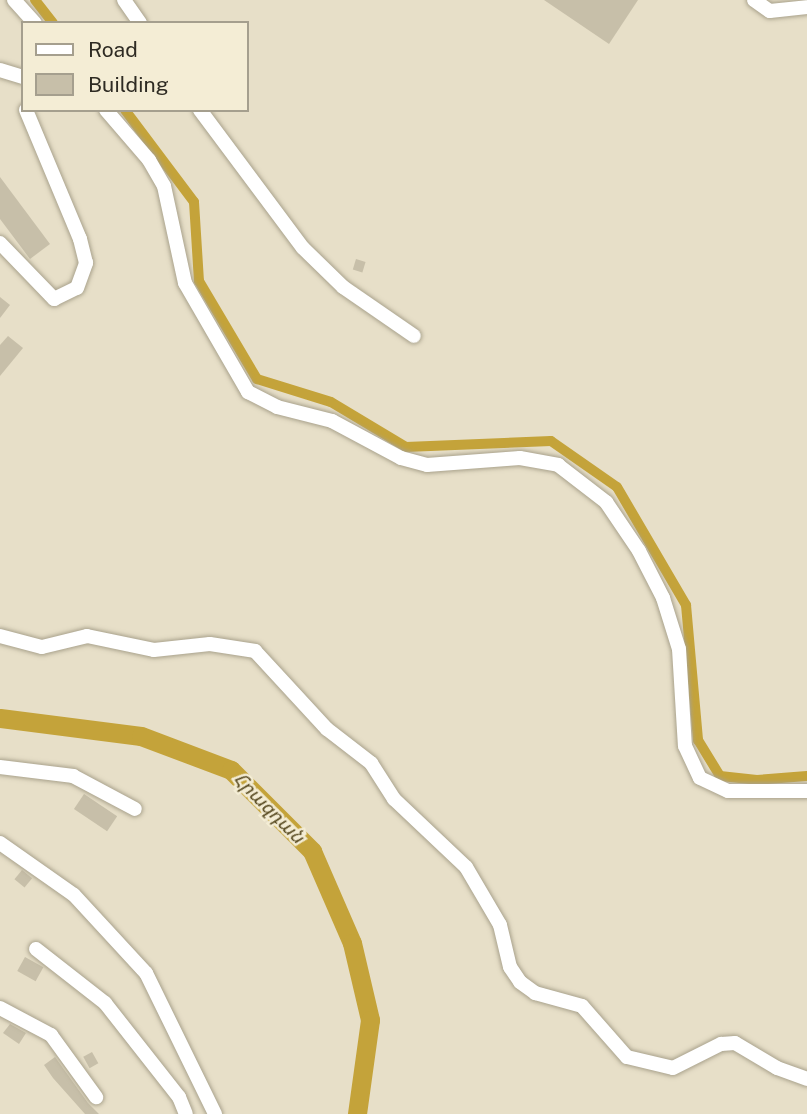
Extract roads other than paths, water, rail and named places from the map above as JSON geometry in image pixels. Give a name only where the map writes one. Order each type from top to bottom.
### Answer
[{"type":"street","points":[[14,0],[33,21]]},
{"type":"street","points":[[124,0],[139,21]]},
{"type":"street","points":[[754,0],[770,11],[807,7]]},
{"type":"street","points":[[0,70],[21,81]]},
{"type":"street","points":[[0,243],[54,299],[77,288],[86,262],[80,239],[27,112]]},
{"type":"street","points":[[108,112],[149,160],[164,186],[185,283],[248,393],[277,407],[332,421],[401,458],[427,465],[520,458],[558,465],[606,502],[639,551],[663,598],[679,649],[685,746],[700,778],[728,791],[807,791]]},
{"type":"street","points":[[201,112],[303,248],[343,288],[414,336]]},
{"type":"street","points":[[0,636],[42,647],[87,636],[154,650],[209,644],[256,651],[327,729],[371,763],[394,799],[466,867],[500,925],[510,967],[520,982],[535,993],[582,1006],[626,1057],[673,1068],[721,1044],[735,1043],[777,1068],[807,1079]]},
{"type":"street","points":[[0,767],[73,776],[135,809]]},
{"type":"street","points":[[0,843],[74,895],[139,965],[160,996],[215,1114]]},
{"type":"street","points":[[37,949],[105,1003],[179,1097],[186,1114]]},
{"type":"street","points":[[0,1008],[51,1035],[96,1097]]},
{"type":"waterway","points":[[35,0],[51,21]]},
{"type":"waterway","points":[[126,112],[194,202],[199,281],[257,379],[331,402],[406,447],[551,441],[617,487],[686,605],[698,740],[720,776],[757,780],[807,776]]},
{"type":"waterway","name":"Հրազդան","points":[[0,718],[141,736],[231,770],[312,851],[352,943],[370,1020],[357,1114]]}]
